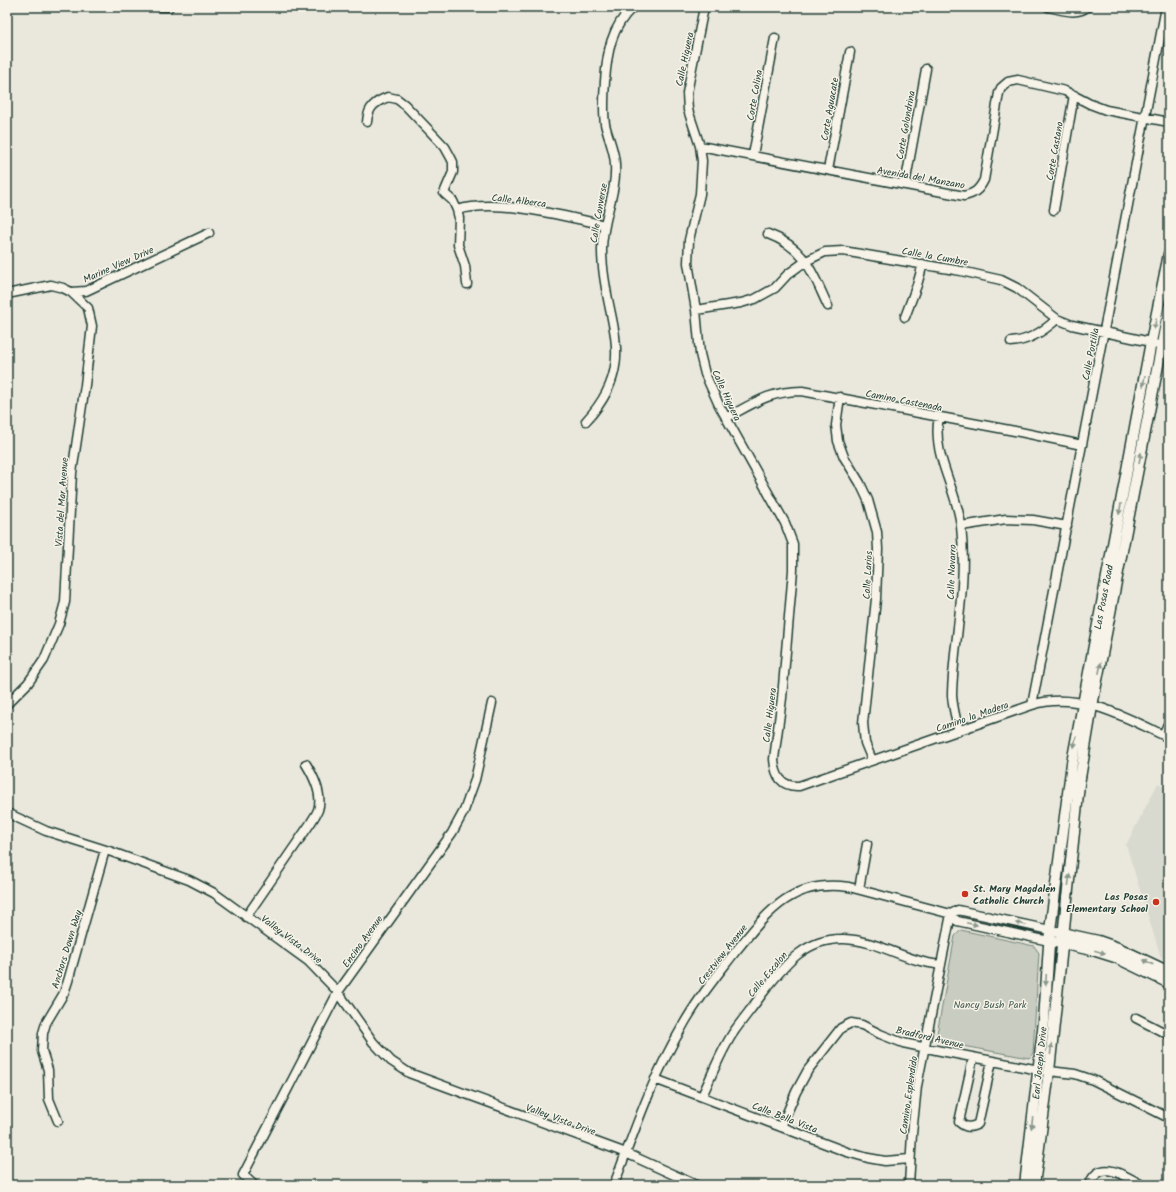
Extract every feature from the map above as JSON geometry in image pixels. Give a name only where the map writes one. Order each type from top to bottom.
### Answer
[{"type":"main road","name":"Las Posas Road","points":[[1063,938],[1078,784],[1088,705],[1151,342],[1169,254]]},
{"type":"main road","name":"Las Posas Road","points":[[1048,941],[1064,814],[1077,734],[1088,705],[1165,347],[1169,308]]},
{"type":"main road","points":[[1050,930],[1063,938],[1115,957],[1169,983]]},
{"type":"main road","points":[[1048,941],[1063,938],[1118,948],[1169,972]]},
{"type":"main road","name":"Earl Joseph Drive","points":[[1025,1185],[1044,1070],[1063,938]]},
{"type":"main road","name":"Earl Joseph Drive","points":[[1034,1185],[1044,1070],[1044,1021],[1048,941]]},
{"type":"street","points":[[160,7],[169,7]]},
{"type":"street","name":"Calle Converse","points":[[586,421],[607,394],[614,376],[616,358],[615,340],[604,274],[602,252],[605,224],[615,173],[614,156],[604,115],[604,91],[610,45],[616,30],[633,7]]},
{"type":"street","name":"Calle Higuera","points":[[704,7],[687,93],[688,110],[700,146],[702,161],[700,194],[691,229],[688,252],[689,276],[696,310],[702,363],[713,394],[785,523],[792,544],[793,570],[782,698],[774,759],[775,772],[781,781]]},
{"type":"street","points":[[1048,7],[1076,12],[1087,7]]},
{"type":"street","name":"Calle Portilla","points":[[1032,705],[1105,332],[1166,7]]},
{"type":"street","name":"Corte Colina","points":[[753,156],[775,38]]},
{"type":"street","name":"Corte Aguacate","points":[[828,170],[850,52]]},
{"type":"street","name":"Corte Golondrina","points":[[905,185],[926,69]]},
{"type":"street","name":"Avenida del Manzano","points":[[700,146],[960,196],[971,195],[978,190],[984,180],[999,93],[1001,88],[1008,82],[1018,80],[1058,89],[1106,110],[1169,122]]},
{"type":"street","name":"Corte Castano","points":[[1054,210],[1074,95]]},
{"type":"street","points":[[367,122],[367,115],[370,108],[388,97],[397,99],[406,105],[445,147],[452,162],[453,172],[444,193],[452,201],[457,210],[459,218],[458,245],[465,266],[468,284]]},
{"type":"street","name":"Calle Alberca","points":[[457,210],[482,205],[506,206],[605,224]]},
{"type":"street","name":"Marine View Drive","points":[[7,294],[51,286],[63,288],[72,292],[86,291],[209,233]]},
{"type":"street","points":[[768,234],[778,237],[795,248],[802,256],[828,306]]},
{"type":"street","name":"Calle la Cumbre","points":[[696,310],[741,303],[755,299],[774,288],[788,274],[806,262],[825,252],[843,251],[987,276],[1006,282],[1017,288],[1058,319],[1072,325],[1151,342],[1165,347]]},
{"type":"street","points":[[904,317],[917,285],[923,264]]},
{"type":"street","name":"Vista del Mar Avenue","points":[[7,704],[28,684],[44,660],[59,624],[65,602],[72,472],[92,326],[88,308],[72,292]]},
{"type":"street","points":[[1011,342],[1020,341],[1040,333],[1058,319]]},
{"type":"street","name":"Camino Castenada","points":[[726,418],[756,401],[770,396],[783,392],[802,391],[840,397],[1082,445]]},
{"type":"street","name":"Calle Larios","points":[[840,397],[836,421],[838,441],[844,456],[868,500],[877,532],[878,549],[876,599],[863,723],[865,743],[872,760]]},
{"type":"street","name":"Calle Navarro","points":[[939,417],[937,431],[938,446],[957,504],[961,526],[963,562],[962,590],[953,669],[952,696],[959,731]]},
{"type":"street","points":[[961,526],[1006,519],[1033,520],[1067,526]]},
{"type":"street","name":"Camino la Madera","points":[[781,781],[790,786],[799,786],[1032,705],[1055,700],[1088,705],[1124,716],[1166,736]]},
{"type":"street","name":"Encino Avenue","points":[[254,1185],[243,1175],[338,992],[448,839],[464,812],[475,780],[492,703]]},
{"type":"street","points":[[1166,736],[1169,722]]},
{"type":"street","points":[[246,917],[318,810],[319,794],[316,782],[306,764]]},
{"type":"street","name":"Valley Vista Drive","points":[[7,813],[46,831],[189,880],[214,893],[308,961],[338,992],[373,1042],[391,1061],[409,1073],[626,1153],[696,1185]]},
{"type":"street","points":[[859,889],[867,844]]},
{"type":"street","name":"Anchors Down Way","points":[[58,1121],[49,1098],[48,1070],[42,1051],[43,1033],[46,1022],[64,993],[105,850]]},
{"type":"street","name":"Crestview Avenue","points":[[614,1185],[655,1079],[675,1039],[696,1004],[761,920],[772,909],[793,895],[812,888],[837,886],[859,889],[951,914],[956,921],[1048,941]]},
{"type":"street","name":"Crestview Avenue","points":[[951,914],[958,910],[1050,930]]},
{"type":"street","name":"Camino Esplendido","points":[[909,1185],[914,1108],[951,914]]},
{"type":"street","name":"Calle Escalon","points":[[702,1096],[728,1042],[739,1025],[781,970],[792,959],[808,947],[834,939],[856,940],[880,946],[920,961],[941,965]]},
{"type":"street","points":[[1136,1018],[1169,1035]]},
{"type":"street","name":"Bradford Avenue","points":[[781,1127],[803,1078],[841,1028],[845,1025],[856,1023],[903,1043],[974,1058],[1075,1074],[1092,1080],[1169,1118]]},
{"type":"street","points":[[974,1058],[959,1122],[965,1127],[971,1128],[978,1124],[992,1061]]},
{"type":"street","name":"Calle Bella Vista","points":[[655,1079],[847,1152],[885,1161],[910,1159]]},
{"type":"street","points":[[1089,1185],[1097,1174],[1112,1170],[1119,1172],[1142,1185]]},
{"type":"shaded area","name":"Las Posas Elementary School","points":[[1158,783],[1169,789],[1169,962],[1161,958],[1126,845]]},
{"type":"green space","name":"Nancy Bush Park","points":[[961,930],[1034,946],[1039,953],[1033,1053],[1029,1058],[940,1042],[936,1039],[955,936]]},
{"type":"place","name":"St. Mary Magdalen Catholic Church","points":[[965,894]]},
{"type":"place","name":"Las Posas Elementary School","points":[[1156,902]]}]
